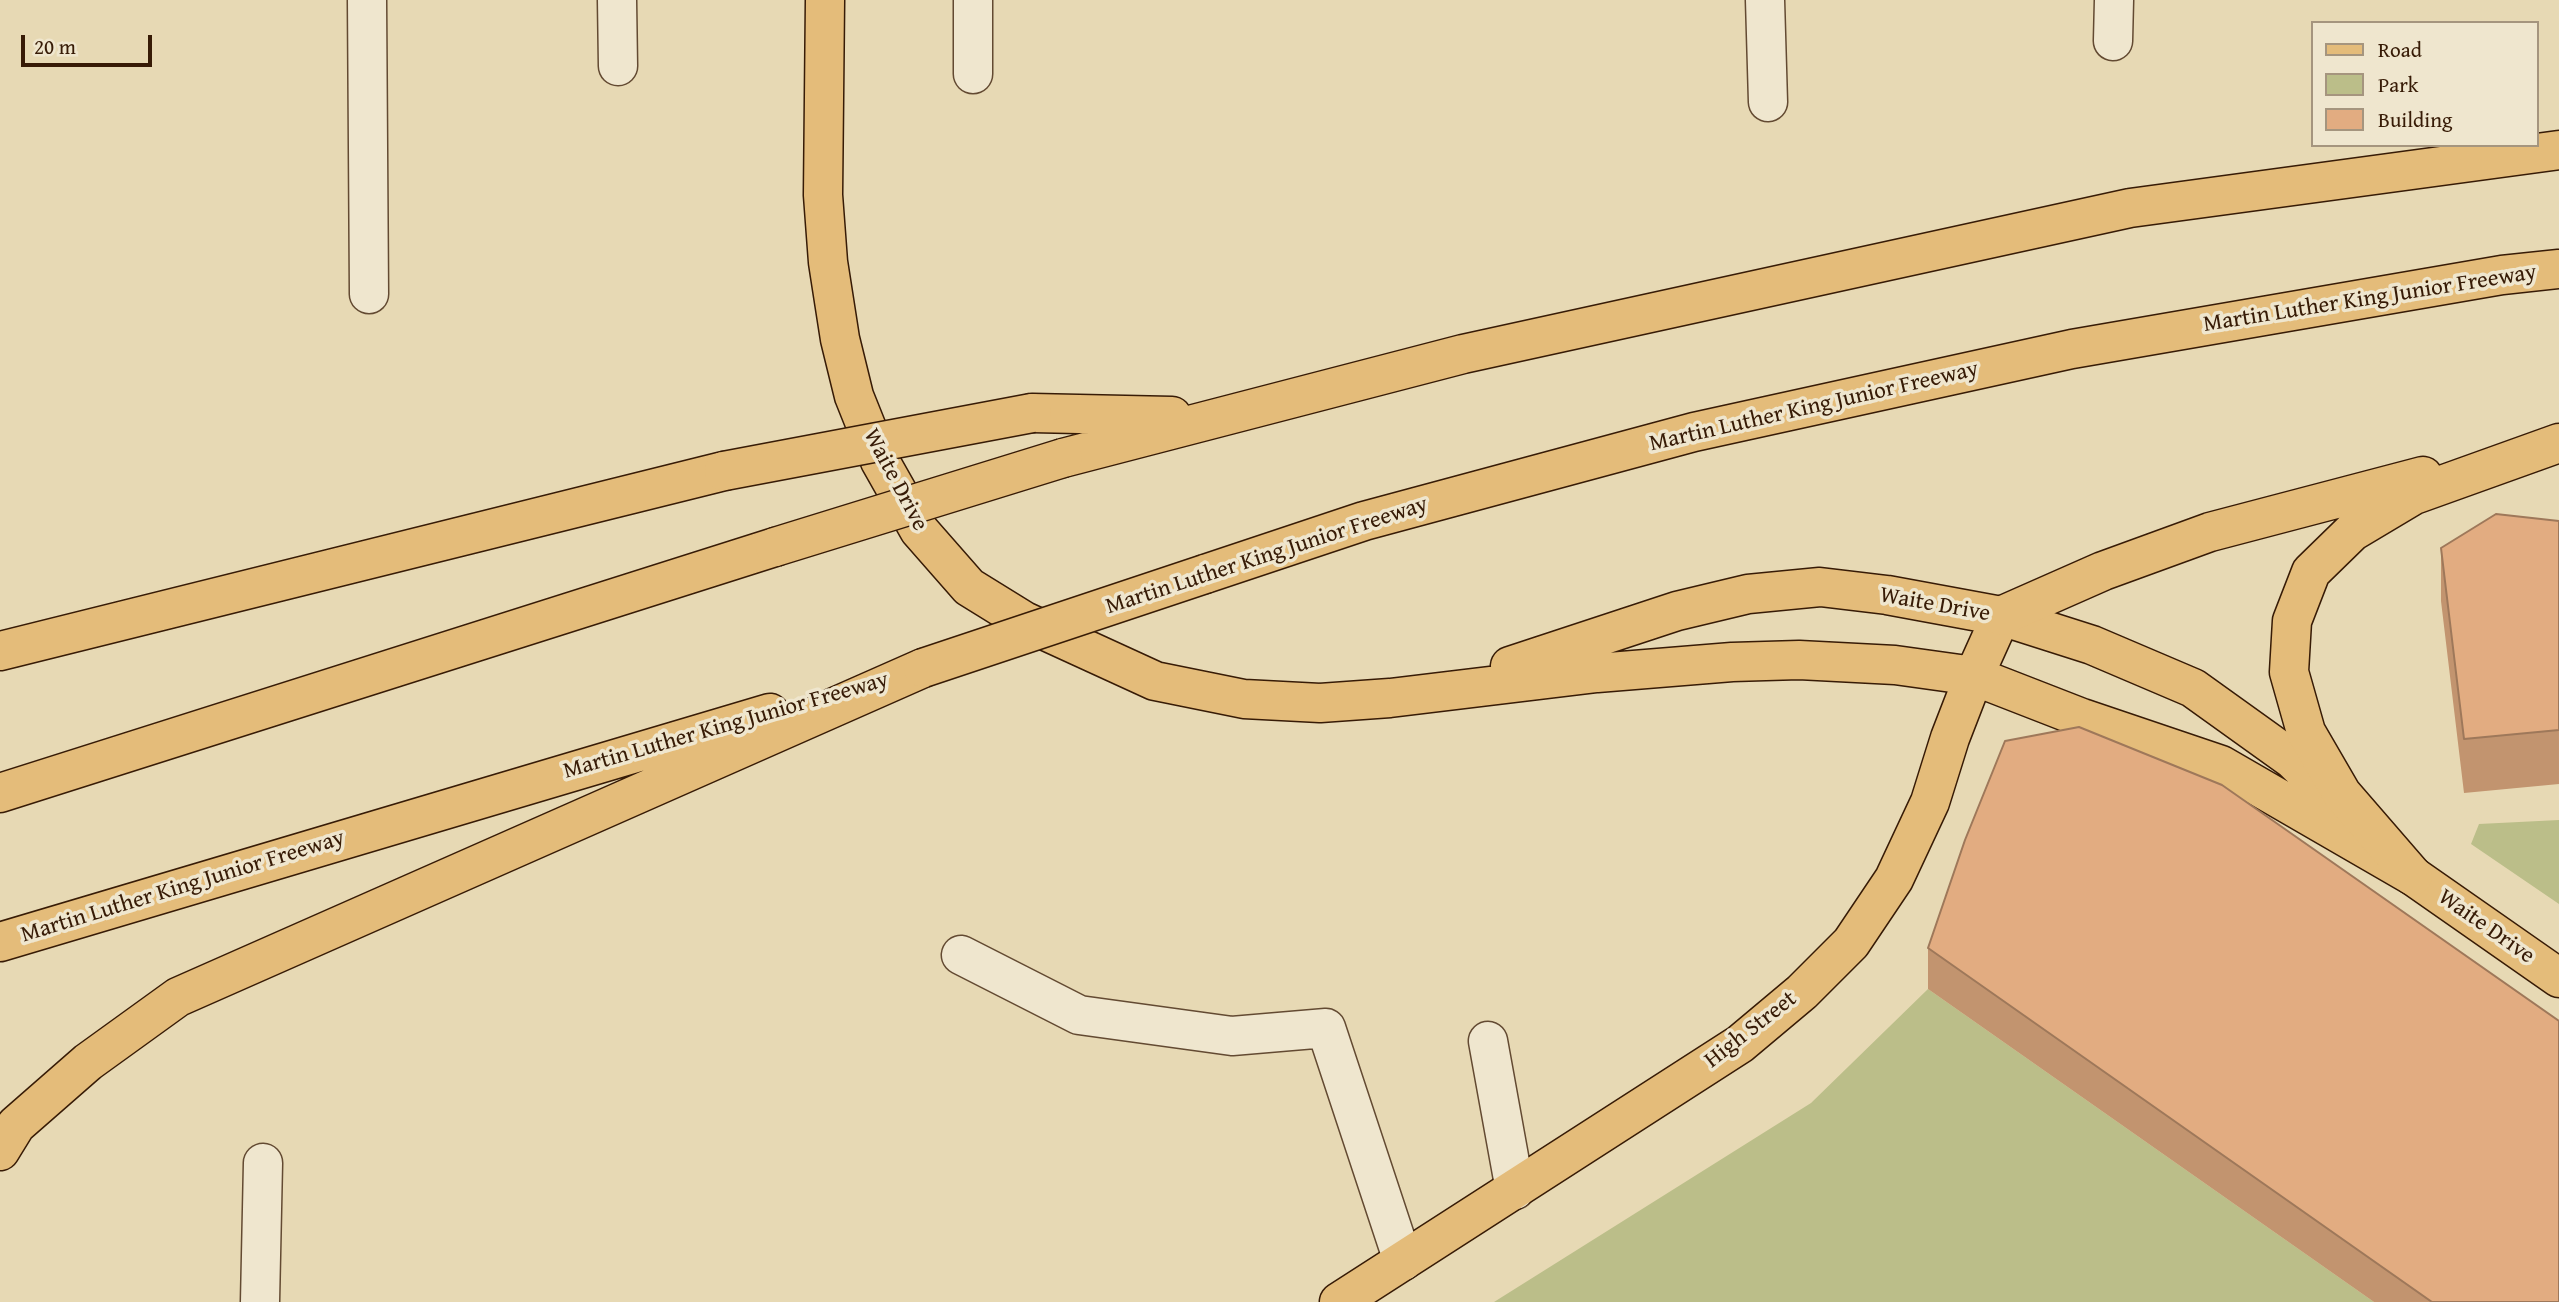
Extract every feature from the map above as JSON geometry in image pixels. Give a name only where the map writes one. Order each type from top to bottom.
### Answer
[{"type":"main road","name":"Waite Drive","points":[[825,0],[823,195],[828,262],[840,339],[854,396],[880,461],[919,530],[969,587],[1024,621],[1155,681],[1244,699],[1320,703],[1390,698],[1597,673],[1732,662],[1827,661],[1895,665],[1974,676],[2082,718],[2221,765],[2413,876],[2559,978]]},
{"type":"main road","points":[[0,793],[1063,458],[1463,354],[2130,208],[2559,150]]},
{"type":"main road","name":"Martin Luther King Junior Freeway","points":[[0,942],[923,667],[1364,521],[1694,432],[2072,349],[2502,275],[2559,269]]},
{"type":"main road","points":[[0,651],[724,471],[1032,413],[1216,417]]},
{"type":"main road","points":[[2001,616],[2103,571],[2210,531],[2552,445]]},
{"type":"main road","points":[[2413,876],[2342,794],[2306,732],[2288,672],[2292,621],[2311,572],[2352,531],[2414,495],[2552,445]]},
{"type":"main road","name":"Waite Drive","points":[[1390,698],[1477,677],[1608,636],[1677,611],[1748,594],[1820,587],[1887,595],[2001,616],[2092,645],[2193,688],[2292,759],[2413,876]]},
{"type":"main road","name":"High Street","points":[[1339,1302],[1740,1044],[1802,992],[1852,943],[1894,879],[1930,802],[1974,676],[2001,616]]},
{"type":"main road","points":[[0,1151],[16,1125],[88,1062],[178,997],[923,667]]},
{"type":"street","points":[[367,0],[369,293]]},
{"type":"street","points":[[617,0],[618,66]]},
{"type":"street","points":[[972,0],[973,74]]},
{"type":"street","points":[[1765,0],[1768,102]]},
{"type":"street","points":[[2113,41],[2114,0]]},
{"type":"street","points":[[961,955],[1079,1016],[1232,1036],[1326,1028],[1403,1261]]},
{"type":"street","points":[[1488,1041],[1515,1190]]},
{"type":"street","points":[[260,1302],[263,1163]]},
{"type":"green space","points":[[2559,820],[2559,904],[2471,844],[2479,824]]},
{"type":"green space","points":[[1928,989],[2374,1302],[1494,1302],[1811,1103]]},
{"type":"building","points":[[2496,514],[2559,521],[2559,730],[2464,739],[2441,548]]},
{"type":"building","points":[[2079,727],[2222,785],[2559,1021],[2559,1302],[2432,1302],[1928,948],[1965,840],[2005,741]]}]
